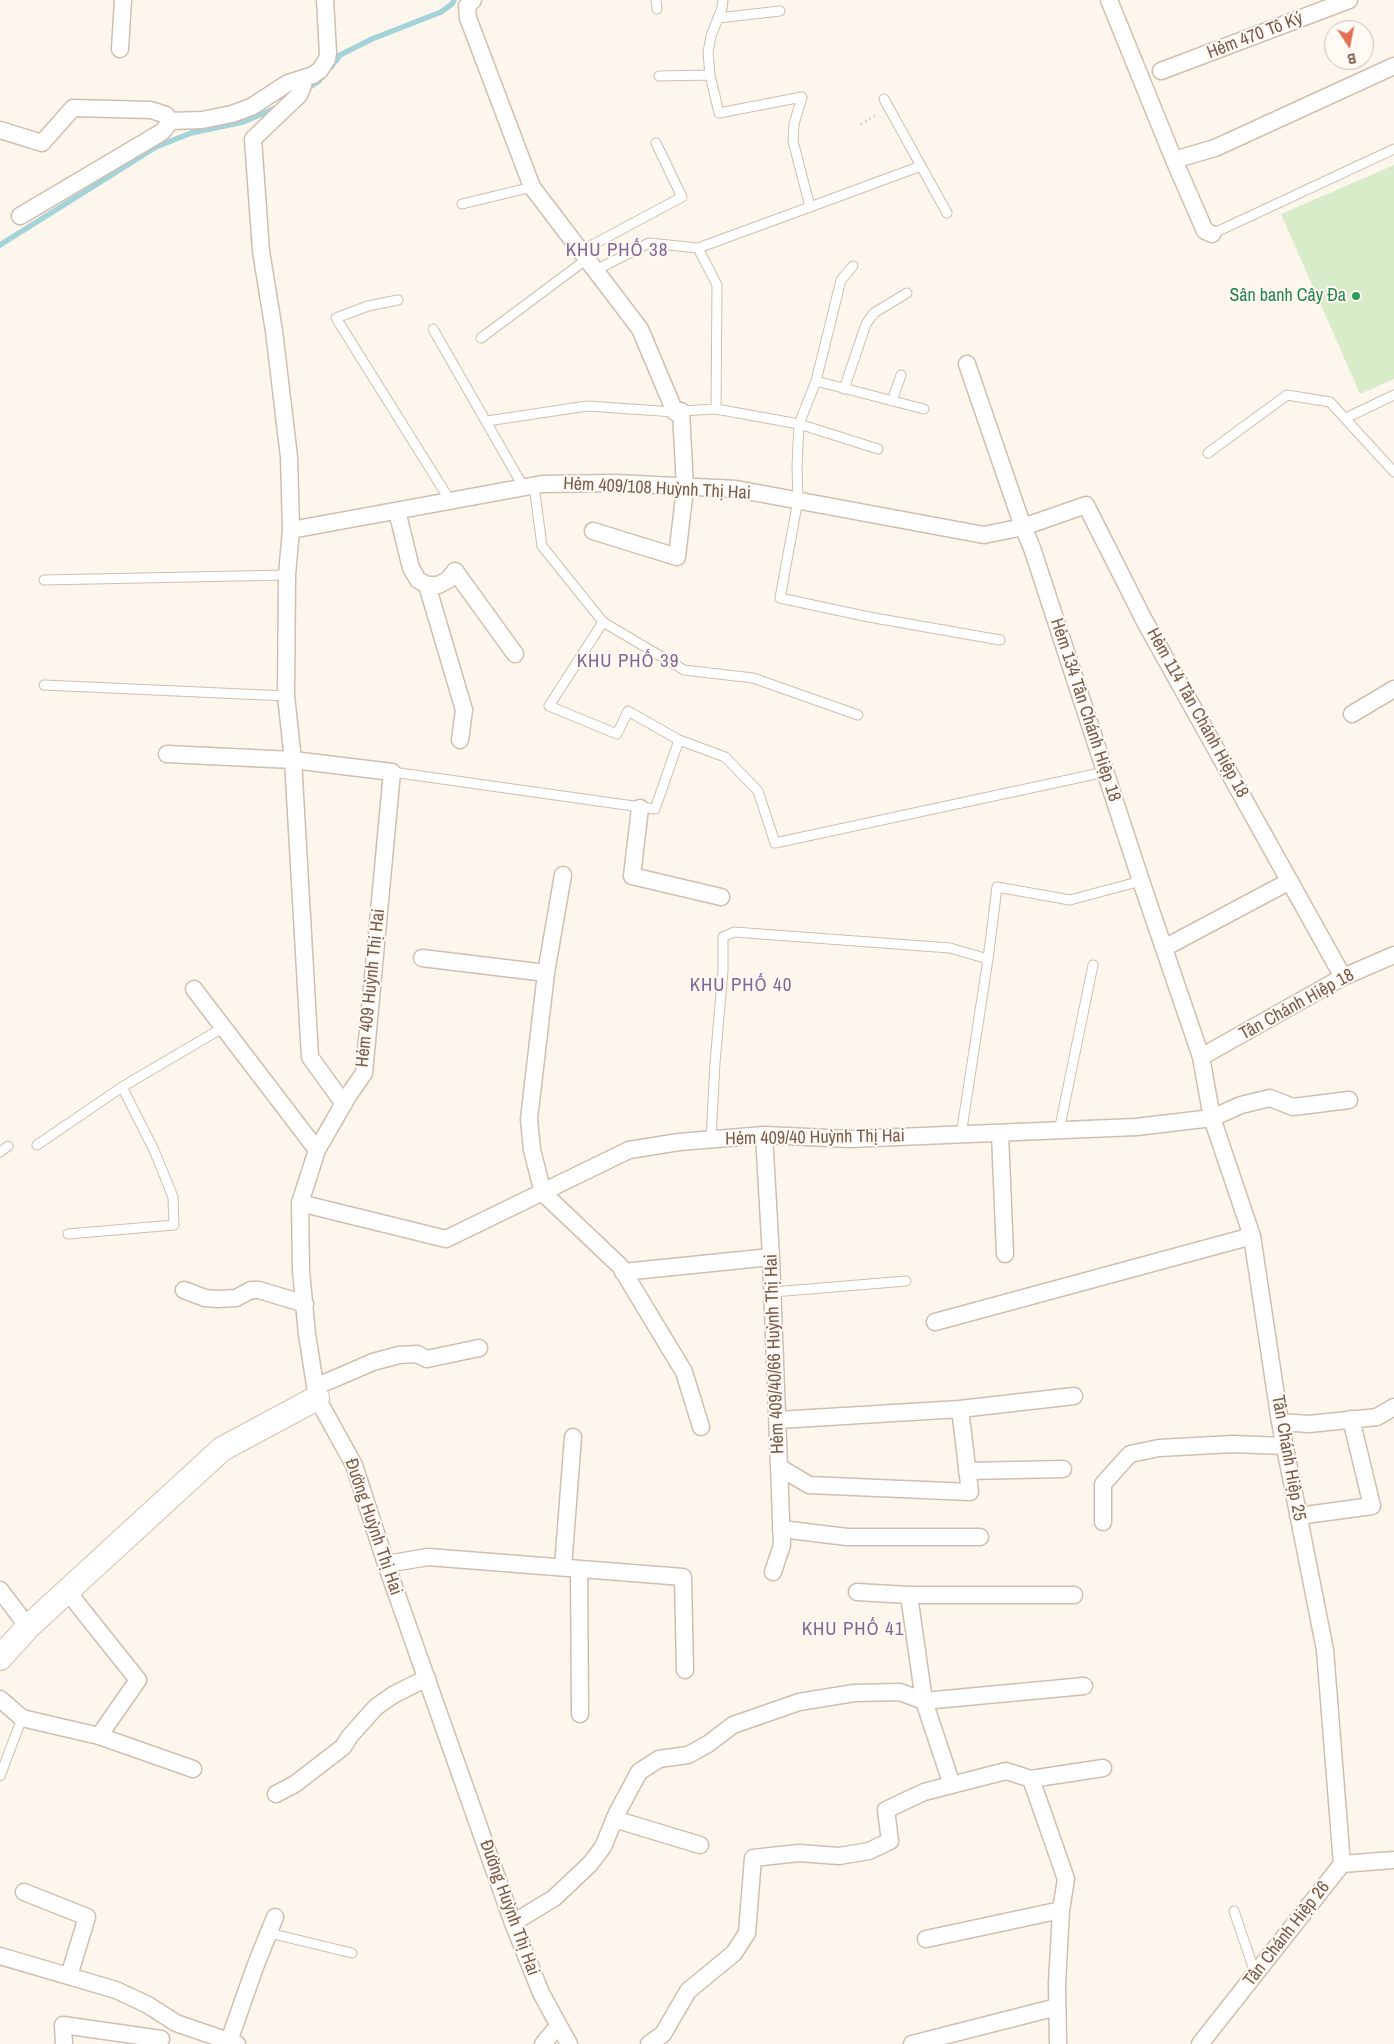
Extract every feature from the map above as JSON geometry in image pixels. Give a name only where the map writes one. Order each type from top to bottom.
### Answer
[{"type":"street","points":[[120,49],[123,0]]},
{"type":"street","points":[[325,0],[329,42],[327,59],[320,70],[300,88],[253,139],[261,251],[274,331],[289,457],[291,530],[287,575],[286,696],[292,760],[310,1057],[344,1104]]},
{"type":"street","points":[[473,0],[467,6],[468,18],[532,187],[640,329],[678,412],[685,488],[677,557],[593,531]]},
{"type":"street","points":[[1109,0],[1205,231],[1212,234]]},
{"type":"street","name":"Hẻm 470 Tô Ký","points":[[1161,71],[1349,0]]},
{"type":"street","points":[[1174,160],[1215,148],[1394,66]]},
{"type":"street","points":[[20,216],[162,132],[172,121],[202,120],[232,114],[251,106],[288,83],[300,88]]},
{"type":"street","points":[[0,130],[42,143],[73,108],[151,110],[166,115],[172,121]]},
{"type":"street","name":"Hẻm 134 Tân Chánh Hiệp 18","points":[[967,364],[1032,548],[1140,881],[1201,1058]]},
{"type":"street","name":"Hẻm 409/108 Huỳnh Thị Hai","points":[[291,530],[529,487],[616,483],[685,488],[736,488],[984,535],[1023,526]]},
{"type":"street","name":"Hẻm 114 Tân Chánh Hiệp 18","points":[[1023,526],[1086,505],[1157,644],[1228,767],[1343,977]]},
{"type":"street","points":[[397,511],[411,568],[418,580],[426,585],[443,583],[455,571],[516,654]]},
{"type":"street","points":[[426,585],[464,710],[460,740]]},
{"type":"street","points":[[1352,714],[1394,689]]},
{"type":"street","points":[[167,754],[292,760],[392,772]]},
{"type":"street","name":"Hẻm 409 Huỳnh Thị Hai","points":[[316,1392],[302,1271],[300,1203],[317,1150],[364,1073],[392,772]]},
{"type":"street","points":[[640,808],[632,876],[721,897]]},
{"type":"street","points":[[563,875],[546,974],[529,1119],[532,1150],[544,1193],[620,1266],[684,1372],[701,1427]]},
{"type":"street","points":[[1164,948],[1290,881]]},
{"type":"street","name":"Tân Chánh Hiệp 18","points":[[1201,1058],[1343,977],[1394,956]]},
{"type":"street","points":[[422,958],[546,974]]},
{"type":"street","points":[[194,989],[317,1150]]},
{"type":"street","name":"Tân Chánh Hiệp 25","points":[[1201,1058],[1212,1118],[1252,1236],[1284,1446],[1325,1650],[1342,1864]]},
{"type":"street","name":"Hẻm 409/40 Huỳnh Thị Hai","points":[[300,1203],[446,1239],[629,1150],[679,1142],[764,1135],[850,1138],[1000,1134],[1136,1127],[1212,1118],[1241,1105],[1270,1098],[1293,1107],[1349,1100]]},
{"type":"street","points":[[1000,1134],[1005,1254]]},
{"type":"street","name":"Hẻm 409/40/66 Huỳnh Thị Hai","points":[[764,1135],[773,1292],[782,1545],[772,1572]]},
{"type":"street","points":[[935,1322],[1252,1236]]},
{"type":"street","points":[[623,1272],[771,1257]]},
{"type":"street","points":[[184,1290],[205,1298],[217,1299],[236,1298],[251,1290],[259,1290],[305,1304]]},
{"type":"street","points":[[0,1658],[28,1627],[222,1449],[316,1392],[373,1362],[399,1354],[417,1354],[427,1359],[478,1348]]},
{"type":"street","name":"Đường Huỳnh Thị Hai","points":[[316,1392],[354,1464],[386,1564],[513,1923],[541,1993],[569,2044]]},
{"type":"street","points":[[778,1420],[960,1409],[1074,1396]]},
{"type":"street","points":[[1377,1417],[1394,1407]]},
{"type":"street","points":[[779,1467],[809,1485],[970,1492],[960,1409]]},
{"type":"street","points":[[1280,1422],[1309,1424],[1394,1416]]},
{"type":"street","points":[[1298,1516],[1372,1506],[1351,1419]]},
{"type":"street","points":[[573,1437],[571,1568],[580,1714]]},
{"type":"street","points":[[1103,1522],[1103,1484],[1130,1454],[1160,1448],[1232,1444],[1284,1446]]},
{"type":"street","points":[[967,1471],[1063,1469]]},
{"type":"street","points":[[781,1529],[847,1536],[980,1537]]},
{"type":"street","points":[[386,1564],[428,1557],[683,1577],[685,1670]]},
{"type":"street","points":[[0,1590],[28,1627]]},
{"type":"street","points":[[67,1591],[138,1680],[99,1736]]},
{"type":"street","points":[[857,1592],[909,1595],[1074,1596]]},
{"type":"street","points":[[909,1595],[924,1701],[952,1785]]},
{"type":"street","points":[[276,1794],[295,1784],[343,1747],[350,1736],[376,1707],[393,1695],[427,1678]]},
{"type":"street","points":[[513,1923],[554,1898],[590,1864],[603,1847],[614,1819],[639,1772],[658,1759],[688,1755],[708,1744],[733,1725],[799,1702],[854,1693],[900,1692],[924,1701],[1084,1686]]},
{"type":"street","points":[[0,1699],[22,1718],[99,1736],[193,1768]]},
{"type":"street","points":[[649,2044],[663,2034],[688,1991],[734,1954],[747,1933],[753,1858],[799,1853],[839,1856],[869,1851],[890,1842],[886,1810],[924,1792],[1006,1771],[1031,1779],[1102,1768]]},
{"type":"street","points":[[1031,1779],[1066,1879],[1061,1910],[1057,2007],[1058,2044]]},
{"type":"street","points":[[614,1819],[700,1845]]},
{"type":"street","name":"Tân Chánh Hiệp 26","points":[[1200,2044],[1342,1864],[1394,1860]]},
{"type":"street","points":[[24,1892],[87,1917],[69,1976]]},
{"type":"street","points":[[926,1939],[1061,1910]]},
{"type":"street","points":[[0,1956],[116,1990],[176,2023],[233,2043],[255,1967],[276,1917]]},
{"type":"street","points":[[912,2044],[1057,2007]]},
{"type":"street","points":[[64,2044],[63,2025],[160,2042],[162,2014]]},
{"type":"street","points":[[543,2044],[558,2026]]},
{"type":"lane","points":[[723,0],[709,44],[710,75],[719,113],[802,97],[794,124],[793,141],[810,207]]},
{"type":"lane","points":[[718,18],[780,11]]},
{"type":"lane","points":[[659,76],[710,75]]},
{"type":"lane","points":[[884,99],[886,110],[921,166],[947,213]]},
{"type":"lane","points":[[481,338],[588,260],[682,197],[656,143]]},
{"type":"lane","points":[[1212,234],[1394,149]]},
{"type":"lane","points":[[588,260],[649,243],[698,248],[921,166]]},
{"type":"lane","points":[[462,204],[532,187]]},
{"type":"lane","points":[[698,248],[717,285],[716,409]]},
{"type":"lane","points":[[854,266],[841,280],[816,381],[799,424],[798,500],[780,598],[869,617],[1000,640]]},
{"type":"lane","points":[[844,388],[866,324],[874,314],[908,293]]},
{"type":"lane","points":[[398,300],[368,306],[336,318],[452,502]]},
{"type":"lane","points":[[433,328],[487,422],[529,487],[542,546],[603,622],[684,670],[753,678],[858,715]]},
{"type":"lane","points":[[892,401],[901,375]]},
{"type":"lane","points":[[816,381],[924,409]]},
{"type":"lane","points":[[1208,453],[1287,395],[1330,402],[1394,472]]},
{"type":"lane","points":[[1346,418],[1394,395]]},
{"type":"lane","points":[[487,422],[587,406],[678,412],[716,409],[799,424],[878,449]]},
{"type":"lane","points":[[44,580],[287,575]]},
{"type":"lane","points":[[603,622],[549,706],[617,734],[628,711],[679,740],[725,757],[758,791],[775,843],[1105,772]]},
{"type":"lane","points":[[44,685],[286,696]]},
{"type":"lane","points":[[392,772],[655,809],[679,740]]},
{"type":"lane","points":[[961,1135],[997,887],[1070,900],[1140,881]]},
{"type":"lane","points":[[711,1139],[723,971],[723,937],[734,932],[950,948],[988,959]]},
{"type":"lane","points":[[1059,1131],[1092,965]]},
{"type":"lane","points":[[36,1145],[122,1087],[224,1027]]},
{"type":"lane","points":[[68,1234],[174,1225],[173,1197],[154,1150],[122,1087]]},
{"type":"lane","points":[[773,1292],[906,1281]]},
{"type":"lane","points":[[0,1776],[22,1718]]},
{"type":"lane","points":[[1234,1911],[1255,1974]]},
{"type":"lane","points":[[269,1933],[352,1953]]},
{"type":"path","points":[[861,124],[886,110]]},
{"type":"green space","name":"Sân banh Cây Đa","points":[[1394,165],[1394,379],[1360,394],[1281,214]]},
{"type":"waterway","points":[[331,67],[340,55],[372,39],[441,12],[452,4],[454,0]]},
{"type":"waterway","points":[[305,90],[318,82],[323,76]]},
{"type":"waterway","points":[[0,245],[156,147],[191,133],[243,122],[278,107]]},
{"type":"place","name":"Sân banh Cây Đa","points":[[1356,296]]},
{"type":"district","name":"KHU PHỐ 38","points":[[617,251]]},
{"type":"district","name":"KHU PHỐ 39","points":[[628,662]]},
{"type":"district","name":"KHU PHỐ 40","points":[[741,986]]},
{"type":"district","name":"KHU PHỐ 41","points":[[853,1630]]}]
